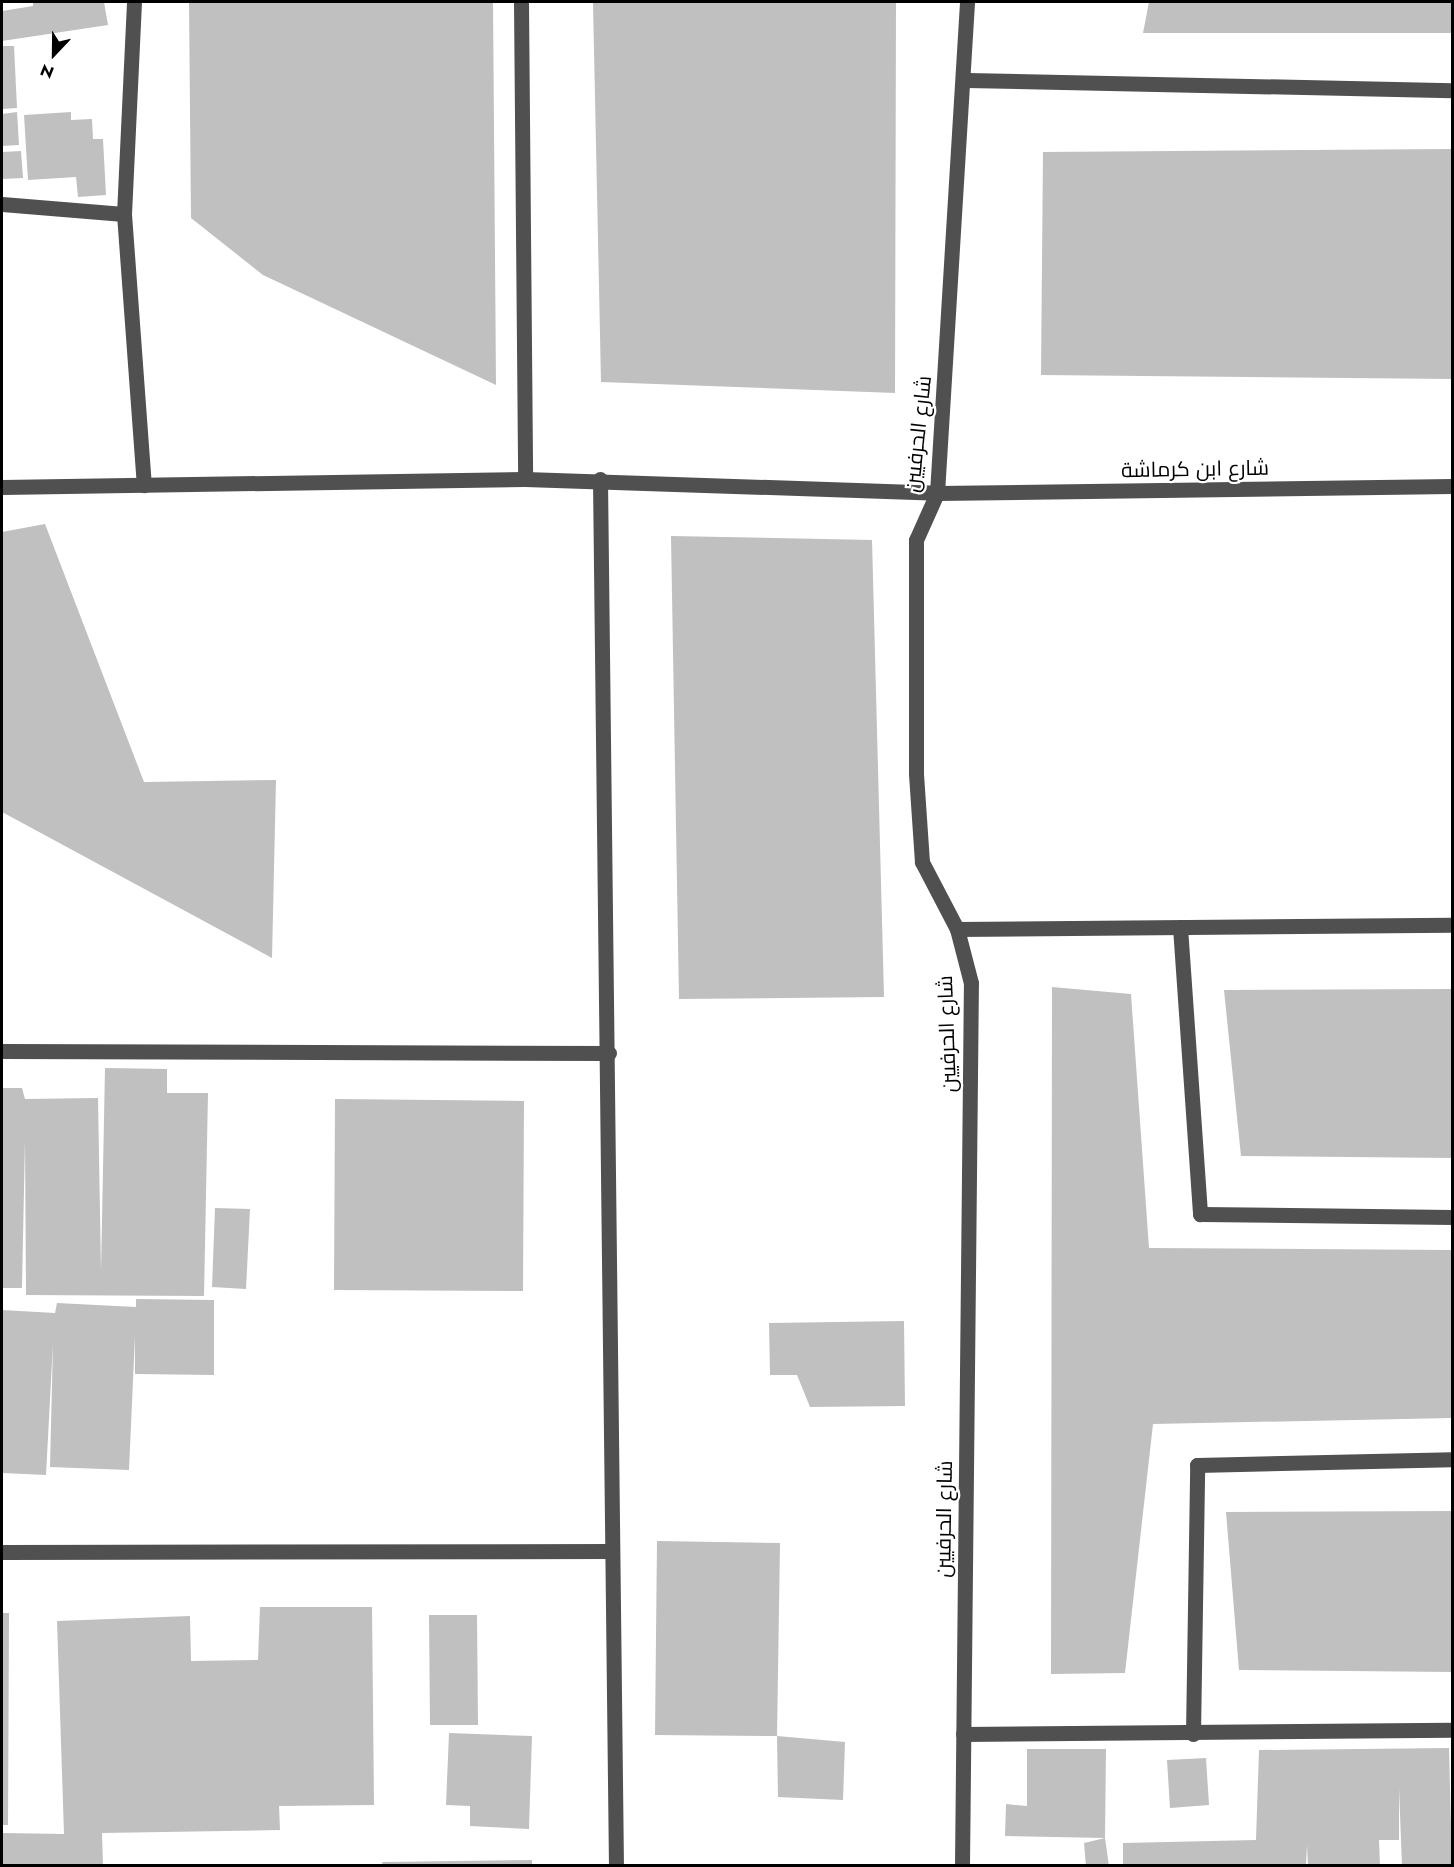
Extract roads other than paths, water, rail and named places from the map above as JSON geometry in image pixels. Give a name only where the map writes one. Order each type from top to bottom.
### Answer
[{"type":"street","points":[[134,2],[124,214],[144,485]]},
{"type":"street","points":[[520,2],[525,479]]},
{"type":"street","name":"شارع الحرفيين","points":[[962,1866],[971,983],[957,929],[922,862],[916,773],[916,540],[937,494],[966,80],[967,2]]},
{"type":"street","points":[[966,80],[1452,90]]},
{"type":"street","points":[[2,204],[124,214]]},
{"type":"street","points":[[600,479],[609,1053],[616,1866]]},
{"type":"street","name":"شارع ابن كرماشة","points":[[2,487],[600,479],[937,494],[1452,486]]},
{"type":"street","points":[[957,929],[1452,925]]},
{"type":"street","points":[[1180,927],[1200,1214],[1452,1217]]},
{"type":"street","points":[[2,1051],[609,1053]]},
{"type":"street","points":[[1193,1734],[1197,1465],[1452,1459]]},
{"type":"street","points":[[2,1552],[612,1551]]},
{"type":"street","points":[[963,1734],[1193,1734],[1452,1730]]}]
